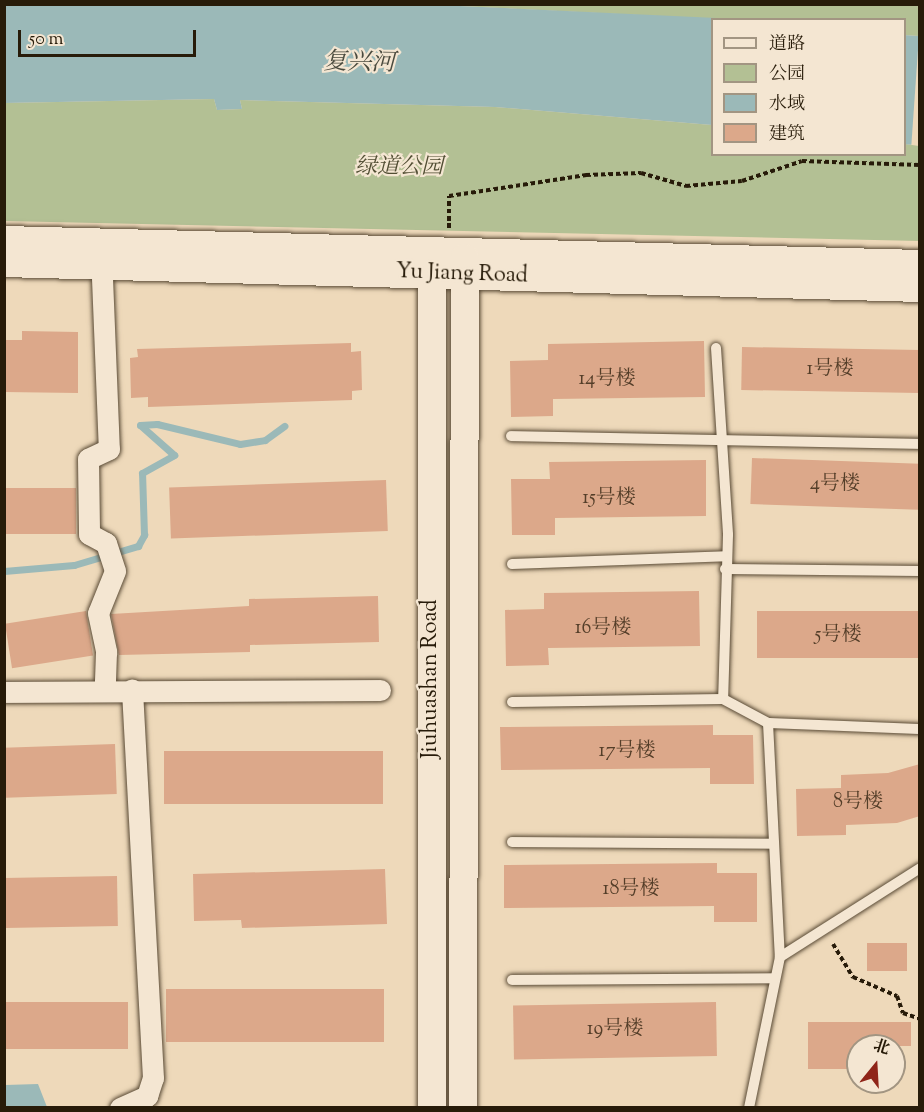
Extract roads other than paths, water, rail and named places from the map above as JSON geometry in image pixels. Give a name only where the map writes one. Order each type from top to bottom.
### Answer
[{"type":"street","name":"Yu Jiang Road","points":[[4,240],[101,254]]},
{"type":"street","name":"Yu Jiang Road","points":[[4,263],[101,254],[449,261],[920,264]]},
{"type":"street","points":[[101,254],[109,449],[88,459],[89,534],[113,561],[98,613],[106,652],[105,690]]},
{"type":"street","name":"Yu Jiang Road","points":[[449,261],[920,288]]},
{"type":"street","name":"Jiuhuashan Road","points":[[432,1107],[449,261]]},
{"type":"street","name":"Jiuhuashan Road","points":[[449,261],[463,1107]]},
{"type":"street","points":[[120,1107],[147,1096],[153,1078],[132,690]]},
{"type":"street","points":[[4,692],[380,690]]},
{"type":"lane","points":[[716,348],[726,556],[723,699]]},
{"type":"lane","points":[[511,436],[920,444]]},
{"type":"lane","points":[[512,564],[726,556]]},
{"type":"lane","points":[[725,569],[920,571]]},
{"type":"lane","points":[[513,702],[723,699],[768,723],[920,729]]},
{"type":"lane","points":[[749,1107],[780,957],[768,723]]},
{"type":"lane","points":[[512,842],[774,844]]},
{"type":"lane","points":[[780,957],[920,868]]},
{"type":"lane","points":[[512,980],[775,978]]},
{"type":"water","name":"复兴河","points":[[4,5],[438,5],[717,18],[711,18],[711,125],[495,107],[240,100],[242,109],[217,110],[214,99],[5,103]]},
{"type":"water","points":[[906,35],[919,36],[911,145],[906,144]]},
{"type":"water","points":[[38,1084],[47,1107],[5,1106],[5,1085]]},
{"type":"waterway","points":[[4,571],[74,565],[138,546],[144,535],[142,473],[174,455],[140,425],[157,424],[240,444],[265,440],[284,426]]},
{"type":"park label","name":"绿道公园","points":[[399,169]]}]
